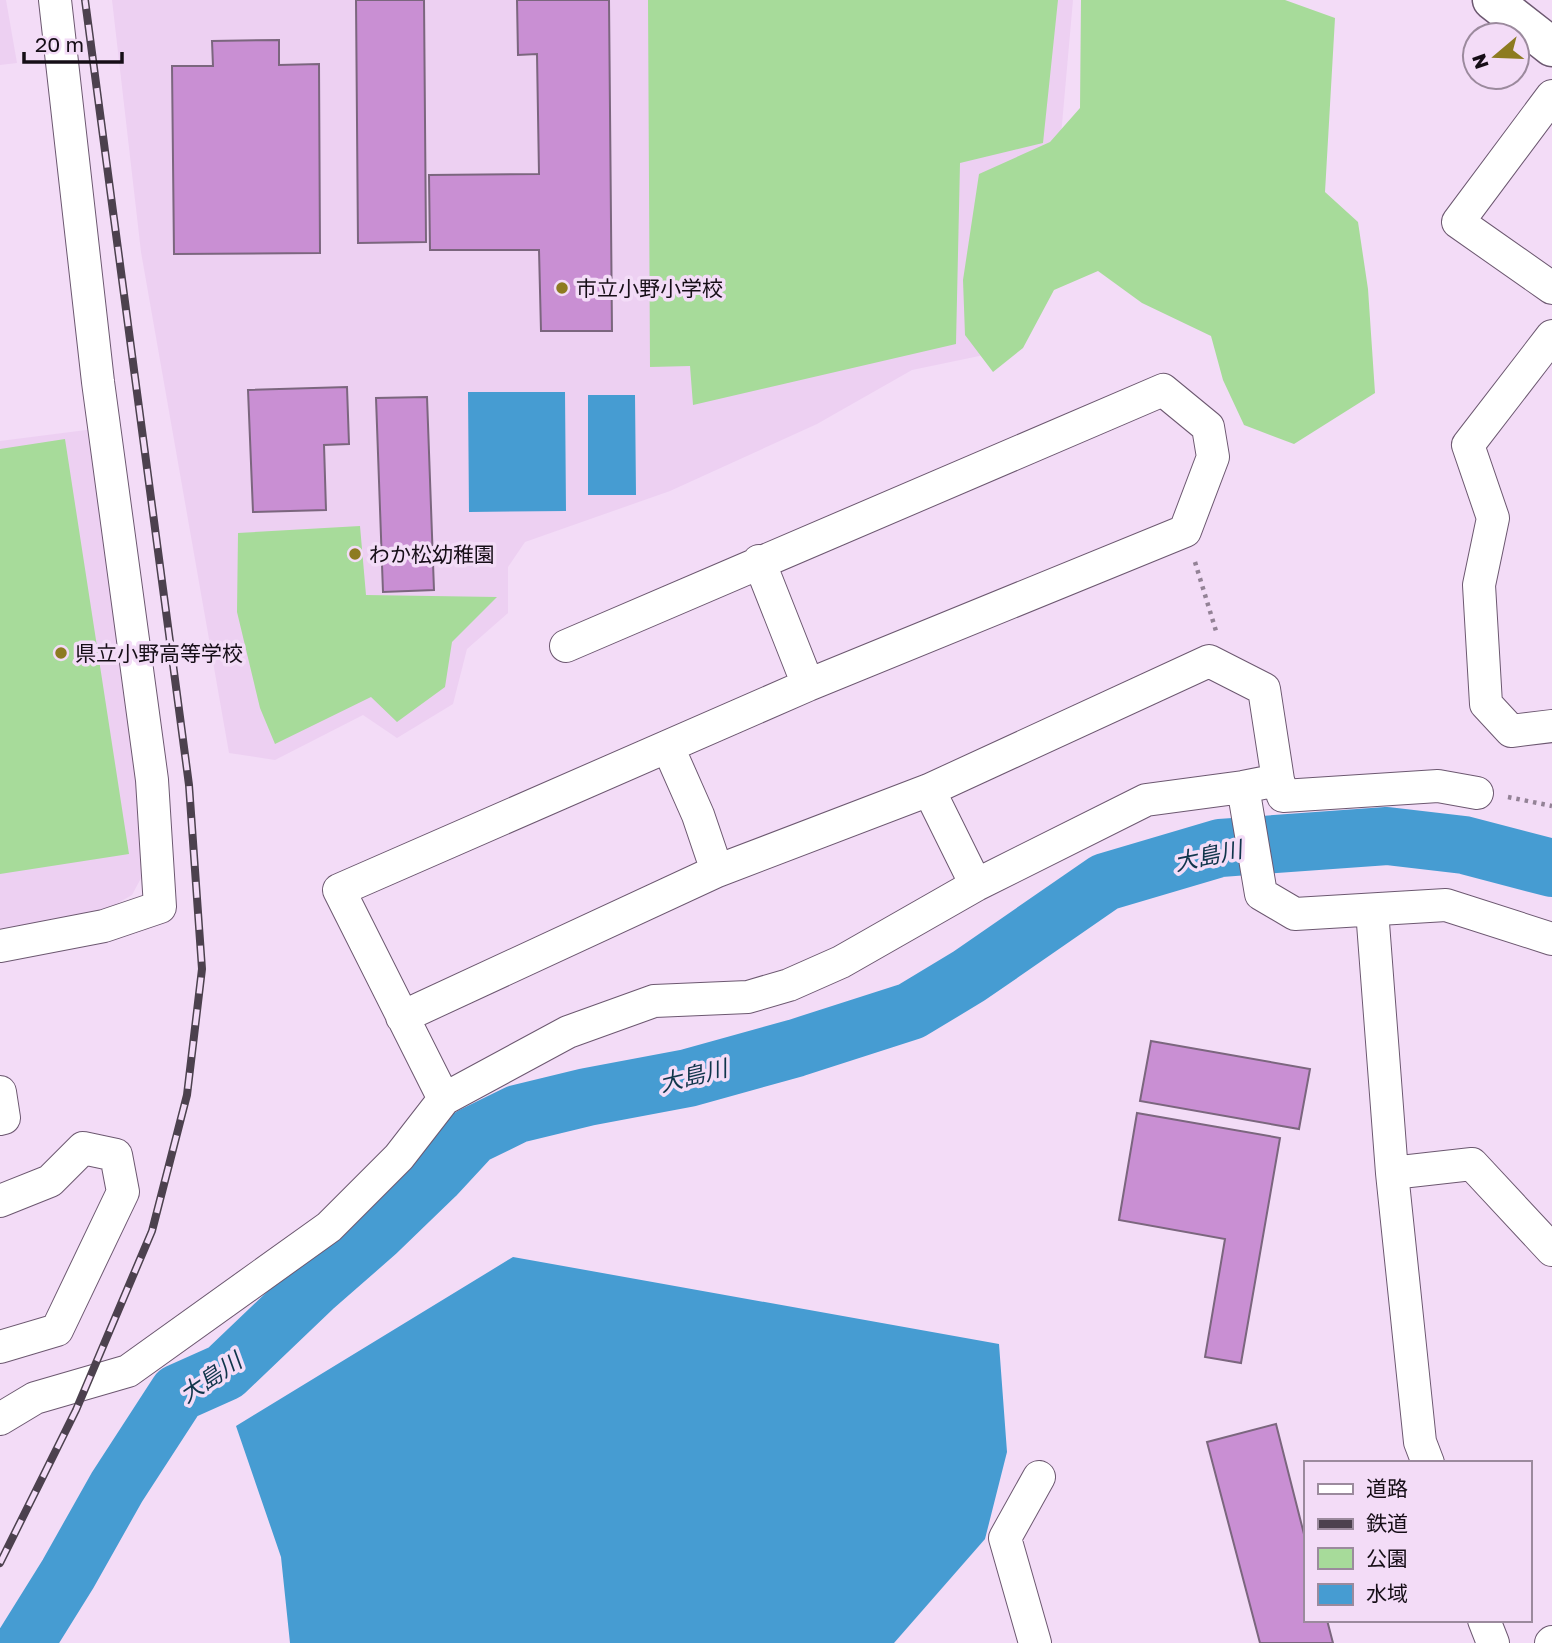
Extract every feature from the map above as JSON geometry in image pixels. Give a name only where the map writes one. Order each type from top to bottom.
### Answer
[{"type":"street","points":[[0,946],[104,926],[160,907],[152,780],[98,382],[55,0]]},
{"type":"street","points":[[1492,0],[1552,47]]},
{"type":"street","points":[[1552,96],[1458,222],[1552,288]]},
{"type":"street","points":[[1552,336],[1468,445],[1493,518],[1479,585],[1486,705],[1511,731],[1552,726]]},
{"type":"street","points":[[444,1100],[339,890],[808,685],[1185,531],[1213,457],[1208,426],[1163,390],[566,646]]},
{"type":"street","points":[[760,561],[808,685]]},
{"type":"street","points":[[402,1017],[717,871],[929,790],[1209,661],[1264,689],[1278,780],[1283,796],[1438,786],[1477,793]]},
{"type":"street","points":[[668,747],[698,815],[717,871]]},
{"type":"street","points":[[0,1419],[35,1398],[128,1371],[329,1227],[399,1157],[444,1100],[568,1032],[654,1001],[748,997],[789,985],[841,962],[976,885],[1146,800],[1243,788],[1278,780]]},
{"type":"street","points":[[1243,788],[1261,894],[1295,914],[1446,905],[1552,939]]},
{"type":"street","points":[[929,790],[976,885]]},
{"type":"street","points":[[1372,910],[1392,1173],[1420,1442],[1427,1461]]},
{"type":"street","points":[[0,1093],[4,1118],[0,1119]]},
{"type":"street","points":[[0,1201],[50,1181],[83,1148],[116,1155],[123,1192],[57,1330],[0,1347]]},
{"type":"street","points":[[1392,1173],[1472,1164],[1552,1250]]},
{"type":"street","points":[[1035,1643],[1005,1538],[1039,1477]]},
{"type":"street","points":[[1485,1622],[1493,1643]]},
{"type":"path","points":[[1477,793],[1552,806]]},
{"type":"shaded area","points":[[0,0],[6,0],[17,63],[0,65]]},
{"type":"shaded area","name":"市立小野小学校","points":[[112,0],[1073,0],[1060,147],[984,355],[912,370],[817,424],[670,491],[525,542],[508,567],[508,613],[467,649],[453,704],[397,738],[363,715],[275,760],[229,753],[141,252]]},
{"type":"shaded area","name":"県立小野高等学校","points":[[94,429],[148,865],[132,895],[90,919],[0,938],[0,441]]},
{"type":"green space","points":[[648,0],[1058,0],[1043,143],[960,163],[956,344],[693,405],[690,366],[650,367]]},
{"type":"green space","points":[[1081,0],[1285,0],[1335,18],[1325,192],[1358,222],[1368,289],[1375,393],[1294,444],[1244,425],[1223,380],[1211,336],[1142,303],[1098,271],[1054,290],[1023,348],[993,372],[965,335],[963,280],[979,174],[1050,142],[1080,108]]},
{"type":"green space","name":"県立小野高等学校","points":[[65,439],[129,854],[0,874],[0,449]]},
{"type":"green space","points":[[360,526],[366,595],[497,597],[452,642],[445,687],[397,722],[371,697],[275,744],[260,708],[237,612],[238,533]]},
{"type":"water","points":[[468,392],[565,392],[566,511],[469,512]]},
{"type":"water","points":[[588,395],[635,395],[636,495],[588,495]]},
{"type":"water","points":[[513,1257],[999,1344],[1007,1452],[985,1539],[894,1643],[290,1643],[281,1557],[236,1426]]},
{"type":"building","points":[[356,0],[424,0],[426,242],[358,243]]},
{"type":"building","points":[[517,0],[609,0],[612,331],[541,331],[539,250],[430,250],[429,175],[539,174],[537,54],[518,55]]},
{"type":"building","points":[[279,40],[279,65],[319,64],[320,253],[174,254],[172,66],[213,66],[212,41]]},
{"type":"building","points":[[347,387],[349,444],[324,445],[326,510],[253,512],[248,390]]},
{"type":"building","points":[[427,397],[434,590],[383,592],[376,398]]},
{"type":"building","points":[[1151,1041],[1310,1069],[1299,1129],[1140,1101]]},
{"type":"building","points":[[1137,1113],[1280,1138],[1241,1363],[1205,1357],[1225,1239],[1119,1220]]},
{"type":"building","points":[[1276,1424],[1304,1534],[1304,1622],[1328,1622],[1333,1643],[1260,1643],[1207,1442]]},
{"type":"waterway","name":"大島川","points":[[25,1643],[117,1487],[178,1393],[225,1372],[313,1288],[377,1232],[472,1136],[517,1114],[587,1097],[688,1078],[796,1048],[911,1011],[969,976],[1105,882],[1220,848],[1387,836],[1464,845],[1552,868]]},
{"type":"railway","points":[[0,1563],[76,1410],[152,1231],[187,1095],[202,969],[189,785],[85,0]]},
{"type":"place","name":"市立小野小学校","points":[[562,288]]},
{"type":"place","name":"わか松幼稚園","points":[[355,554]]},
{"type":"place","name":"県立小野高等学校","points":[[61,653]]}]
